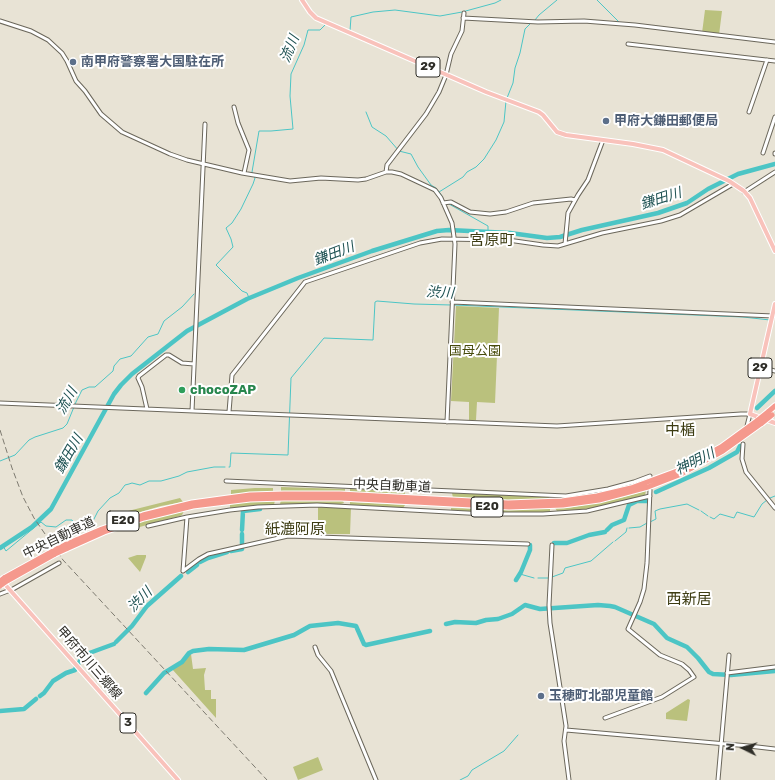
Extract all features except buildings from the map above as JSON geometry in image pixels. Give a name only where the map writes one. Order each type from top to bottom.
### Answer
[{"type":"highway","name":"中央自動車道","points":[[0,586],[3,580],[54,552],[124,524],[193,504],[250,495],[361,495],[508,503],[579,499],[631,488],[677,471],[721,447],[772,413],[775,406]]},
{"type":"main road","name":"29","points":[[302,0],[316,18],[446,75],[534,110],[543,115],[552,128],[561,134],[664,150],[722,177],[744,192],[752,201],[775,251]]},
{"type":"main road","name":"29","points":[[750,414],[775,304]]},
{"type":"main road","points":[[750,414],[775,423]]},
{"type":"main road","name":"甲府市川三郷線","points":[[3,580],[10,590],[178,780]]},
{"type":"street","points":[[386,172],[386,165],[430,107],[439,92],[446,75],[451,53],[462,31],[464,13]]},
{"type":"street","points":[[463,18],[534,21],[584,21],[635,25],[775,42]]},
{"type":"street","points":[[0,21],[39,34],[53,44],[62,53],[67,61],[76,82],[85,91],[101,114],[122,132],[177,157],[244,173],[293,182],[321,178],[358,180],[366,179],[386,172],[400,174],[431,188],[438,193],[453,228],[454,237],[447,422]]},
{"type":"street","points":[[628,44],[775,60]]},
{"type":"street","points":[[749,112],[767,60]]},
{"type":"street","points":[[234,107],[238,123],[249,150],[244,173]]},
{"type":"street","points":[[764,153],[775,117]]},
{"type":"street","points":[[192,411],[205,124]]},
{"type":"street","points":[[565,244],[568,213],[588,180],[603,140]]},
{"type":"street","points":[[744,192],[775,172]]},
{"type":"street","points":[[230,412],[232,375],[305,282],[420,243],[454,237],[508,240],[551,246],[565,244],[602,233],[631,228],[667,219],[680,214],[731,182]]},
{"type":"street","points":[[443,204],[451,202],[470,212],[487,214],[506,212],[533,203],[571,199],[575,200]]},
{"type":"street","points":[[452,304],[772,318]]},
{"type":"street","points":[[147,409],[142,387],[138,378],[139,376],[166,355],[169,355],[182,363],[194,364]]},
{"type":"street","points":[[761,367],[775,371]]},
{"type":"street","points":[[0,403],[557,426],[682,417],[750,414],[747,426]]},
{"type":"street","points":[[743,444],[742,459],[746,472],[775,508]]},
{"type":"street","points":[[226,481],[566,496],[608,489],[650,476],[650,479]]},
{"type":"street","points":[[604,718],[662,697],[694,677],[682,664],[660,655],[629,630],[628,627],[644,589],[650,490]]},
{"type":"street","points":[[148,526],[187,517],[258,507],[317,506],[486,514],[543,514],[587,510],[650,496]]},
{"type":"street","points":[[187,517],[183,571],[208,554],[288,536],[528,544]]},
{"type":"street","points":[[552,545],[549,605],[550,623],[566,730],[564,741],[569,780]]},
{"type":"street","points":[[0,594],[13,589],[59,563]]},
{"type":"street","points":[[315,647],[318,655],[331,671],[376,780]]},
{"type":"street","points":[[718,780],[729,655]]},
{"type":"street","points":[[727,675],[775,667]]},
{"type":"street","points":[[566,730],[775,749]]},
{"type":"green space","points":[[705,10],[722,11],[719,35],[702,33]]},
{"type":"green space","name":"国母公園","points":[[456,306],[499,308],[495,403],[477,402],[476,420],[469,420],[469,402],[451,401]]},
{"type":"green space","points":[[281,487],[345,489],[345,491],[281,491]]},
{"type":"green space","points":[[273,488],[273,492],[231,494],[231,490]]},
{"type":"green space","points":[[350,489],[405,491],[405,494],[350,492]]},
{"type":"green space","points":[[646,491],[645,495],[602,506],[580,510],[557,511],[555,508],[568,508],[616,499]]},
{"type":"green space","points":[[452,493],[549,497],[548,499],[506,500],[453,498]]},
{"type":"green space","points":[[180,498],[183,502],[161,506],[130,515],[128,511]]},
{"type":"green space","points":[[275,500],[274,505],[230,508],[230,503]]},
{"type":"green space","points":[[281,500],[343,501],[344,503],[280,504]]},
{"type":"green space","points":[[350,502],[405,505],[403,508],[350,505]]},
{"type":"green space","points":[[318,507],[351,508],[350,534],[318,534]]},
{"type":"green space","points":[[451,508],[510,510],[550,508],[550,512],[483,513],[451,511]]},
{"type":"green space","points":[[184,511],[180,516],[136,528],[132,529],[130,525],[161,516]]},
{"type":"green space","points":[[137,555],[146,555],[140,572],[128,558]]},
{"type":"green space","points":[[189,654],[191,654],[193,669],[206,668],[204,675],[205,690],[211,690],[211,699],[216,699],[216,718],[172,669],[182,664]]},
{"type":"green space","points":[[688,699],[690,700],[687,721],[666,719],[666,713]]},
{"type":"green space","points":[[318,757],[323,770],[298,780],[293,767]]},
{"type":"waterway","name":"流川","points":[[350,31],[351,17],[373,12],[395,10],[440,16],[462,12],[501,0]]},
{"type":"waterway","points":[[535,20],[557,0]]},
{"type":"waterway","points":[[597,0],[619,22]]},
{"type":"waterway","points":[[507,98],[513,83],[515,68],[525,29],[531,23]]},
{"type":"waterway","name":"流川","points":[[249,298],[247,293],[242,291],[216,265],[233,247],[226,228],[232,223],[241,209],[253,184],[255,178],[252,172],[259,131],[293,129],[290,96],[291,74],[304,45],[308,30],[320,30],[326,24]]},
{"type":"waterway","points":[[439,192],[463,177],[484,159],[496,140],[504,122],[506,101]]},
{"type":"waterway","points":[[366,112],[372,127],[386,136],[399,151],[411,154],[431,185],[436,188],[442,196]]},
{"type":"waterway","name":"鎌田川","points":[[0,548],[32,527],[51,509],[114,394],[121,385],[132,374],[187,331],[247,299],[298,278],[372,251],[437,231],[449,230],[510,233],[547,238],[560,237],[582,230],[658,213],[687,203],[708,189],[738,174],[775,164]]},
{"type":"waterway","points":[[449,204],[488,226],[488,232]]},
{"type":"waterway","name":"流川","points":[[0,461],[15,455],[29,440],[63,428],[67,424],[82,390],[89,387],[95,387],[113,371],[114,366],[120,359],[131,356],[148,337],[158,334],[164,321],[182,307],[194,294]]},
{"type":"waterway","name":"渋川","points":[[229,467],[231,453],[288,455],[291,378],[324,338],[373,340],[375,302],[377,301],[451,305]]},
{"type":"waterway","name":"渋川","points":[[454,305],[743,317],[770,320]]},
{"type":"waterway","name":"神明川","points":[[757,408],[775,391]]},
{"type":"waterway","name":"神明川","points":[[656,492],[709,468],[737,452],[740,446]]},
{"type":"waterway","points":[[93,521],[98,511],[110,498],[119,493],[125,485],[132,483],[140,485],[149,481],[161,481],[187,472],[214,467],[225,467]]},
{"type":"waterway","points":[[770,498],[775,496]]},
{"type":"waterway","points":[[710,517],[714,519],[720,514],[734,518],[737,512],[754,517],[762,504],[767,500]]},
{"type":"waterway","name":"神明川","points":[[607,530],[612,525],[624,520],[629,505],[637,501],[648,501]]},
{"type":"waterway","points":[[650,522],[656,519],[655,511],[660,509],[687,504],[699,510]]},
{"type":"waterway","name":"渋川","points":[[242,530],[243,511],[260,509]]},
{"type":"waterway","points":[[701,511],[708,516]]},
{"type":"waterway","points":[[3,546],[6,551],[41,522],[46,526],[56,527],[66,520],[72,520],[77,528],[88,523]]},
{"type":"waterway","points":[[629,528],[640,527],[647,523]]},
{"type":"waterway","points":[[615,541],[626,532],[627,528]]},
{"type":"waterway","name":"神明川","points":[[554,543],[567,543],[589,535],[605,532]]},
{"type":"waterway","name":"渋川","points":[[242,534],[242,544]]},
{"type":"waterway","points":[[552,577],[563,573],[565,568],[591,561],[613,542]]},
{"type":"waterway","name":"神明川","points":[[516,580],[530,550],[530,545]]},
{"type":"waterway","name":"渋川","points":[[231,551],[242,549]]},
{"type":"waterway","name":"渋川","points":[[200,562],[227,552]]},
{"type":"waterway","name":"渋川","points":[[188,572],[197,565]]},
{"type":"waterway","points":[[520,574],[534,578]]},
{"type":"waterway","name":"渋川","points":[[116,642],[132,626],[147,606],[181,576]]},
{"type":"waterway","points":[[538,578],[548,578]]},
{"type":"waterway","points":[[446,624],[455,622],[476,623],[498,619],[512,614],[525,605],[540,609],[598,605],[610,606],[654,624],[667,638],[687,647],[709,672],[713,674],[731,675],[775,671]]},
{"type":"waterway","points":[[146,693],[164,673],[182,662],[189,653],[193,651],[209,649],[244,650],[294,635],[310,626],[338,623],[356,626],[364,644],[366,645],[430,631]]},
{"type":"waterway","name":"渋川","points":[[40,696],[53,681],[66,673],[75,670],[84,655],[114,644]]},
{"type":"waterway","name":"渋川","points":[[0,711],[24,709],[36,699]]},
{"type":"waterway","points":[[460,780],[468,776],[472,770],[504,751],[518,735]]},
{"type":"railway","points":[[0,430],[23,497],[34,518],[63,560],[267,780]]},
{"type":"place","name":"南甲府警察署大国駐在所","points":[[73,62]]},
{"type":"place","name":"甲府大鎌田郵便局","points":[[606,121]]},
{"type":"place","name":"chocoZAP","points":[[182,390]]},
{"type":"place","name":"玉穂町北部児童館","points":[[541,696]]},
{"type":"district","name":"宮原町","points":[[492,241]]},
{"type":"district","name":"中楯","points":[[680,431]]},
{"type":"district","name":"紙漉阿原","points":[[295,530]]},
{"type":"district","name":"西新居","points":[[689,600]]}]
